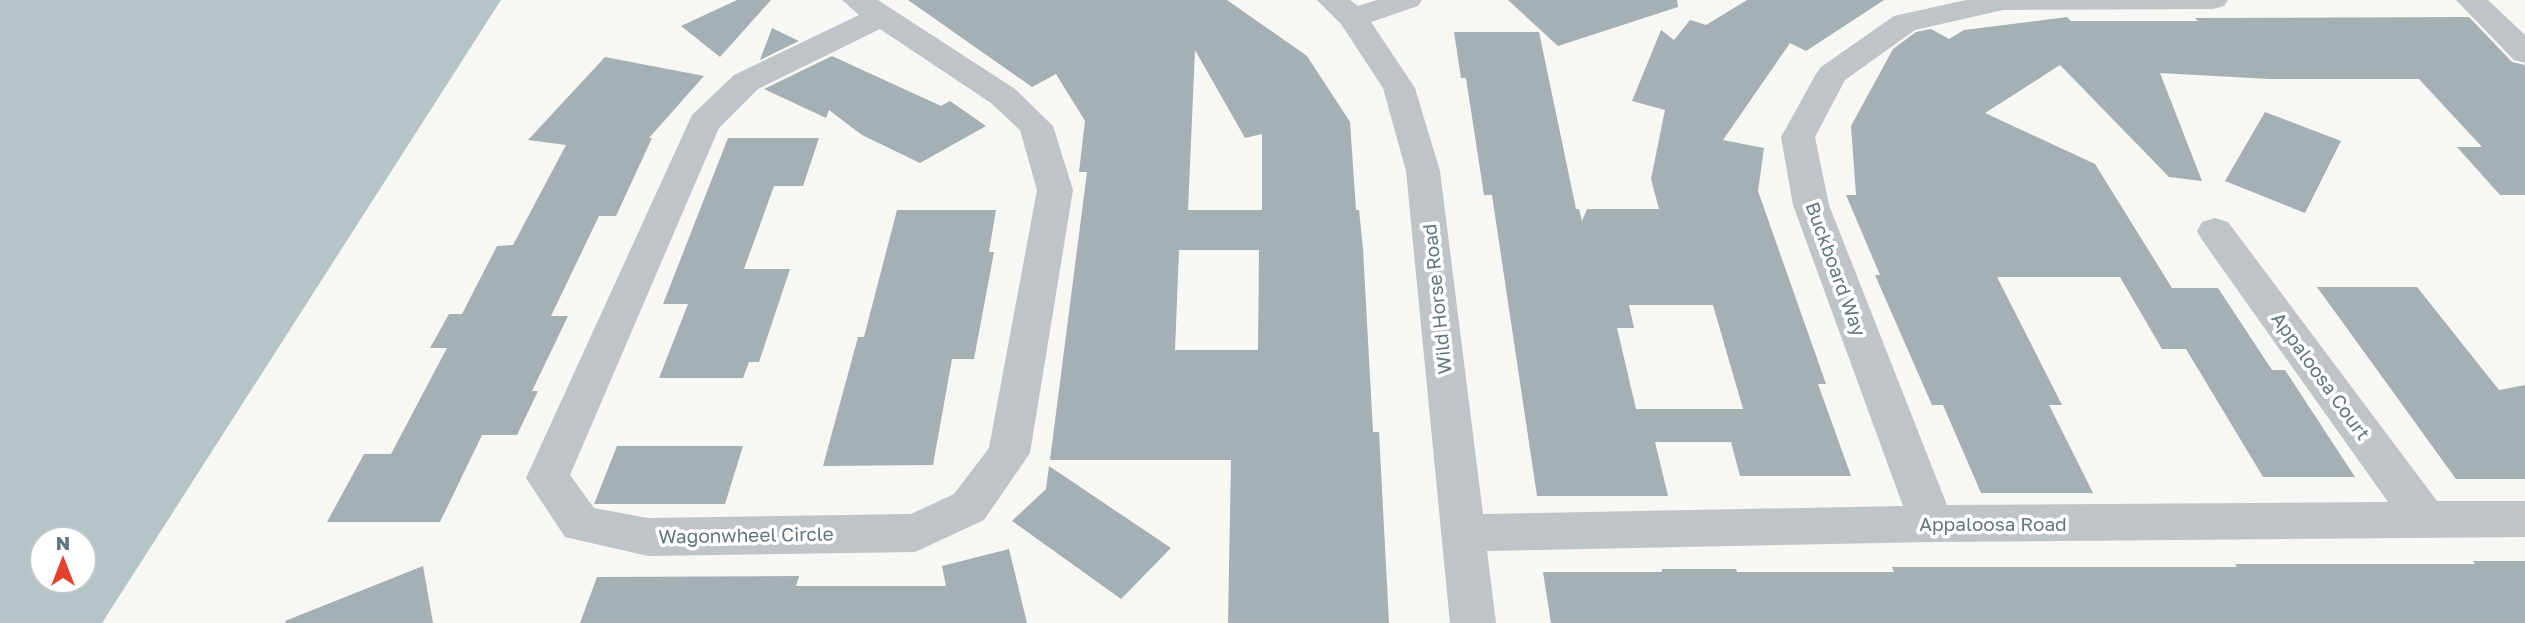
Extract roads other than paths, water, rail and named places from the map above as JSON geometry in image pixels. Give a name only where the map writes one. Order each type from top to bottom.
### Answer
[{"type":"street","points":[[1343,9],[1407,0]]},
{"type":"street","name":"Buckboard Way","points":[[1932,524],[1811,205],[1798,136],[1832,74],[1905,23],[2003,1],[2213,0]]},
{"type":"street","points":[[2471,0],[2525,53]]},
{"type":"street","name":"Wagonwheel Circle","points":[[869,8],[1003,96],[1036,126],[1055,190],[1009,453],[969,507],[915,533],[648,537],[581,524],[547,478],[704,123],[746,82],[869,8]]},
{"type":"street","name":"Wild Horse Road","points":[[1343,9],[1399,88],[1423,170],[1473,623]]},
{"type":"street","name":"Appaloosa Court","points":[[2216,231],[2426,521]]},
{"type":"street","name":"Appaloosa Road","points":[[1462,534],[1932,524],[2525,519]]}]
